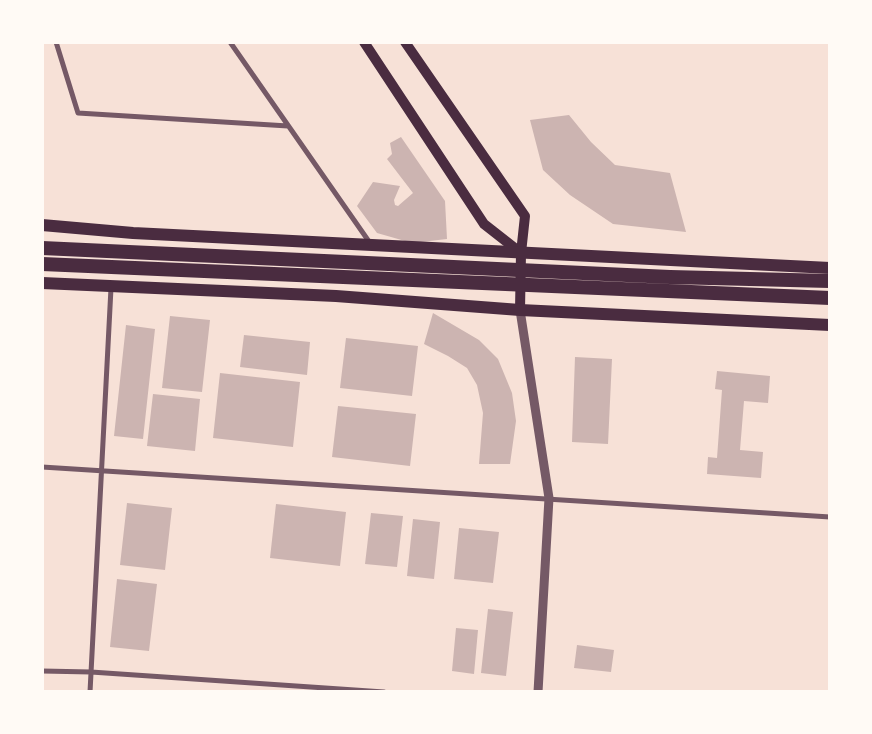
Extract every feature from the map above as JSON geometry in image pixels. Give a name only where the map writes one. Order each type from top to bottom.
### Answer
[{"type":"highway","points":[[42,248],[670,277],[830,282]]},
{"type":"highway","points":[[42,264],[830,298]]},
{"type":"main road","points":[[364,42],[484,224],[521,253]]},
{"type":"main road","points":[[405,42],[525,216],[521,253],[520,310]]},
{"type":"main road","points":[[42,225],[133,233],[830,268]]},
{"type":"main road","points":[[42,284],[336,296],[520,310],[830,325]]},
{"type":"street","points":[[56,42],[78,113],[288,126]]},
{"type":"street","points":[[230,42],[371,245]]},
{"type":"street","points":[[90,692],[111,286]]},
{"type":"street","points":[[520,310],[549,498],[538,692]]},
{"type":"street","points":[[42,468],[102,470],[830,517]]},
{"type":"street","points":[[42,671],[91,672],[384,692]]},
{"type":"building","points":[[569,115],[591,142],[615,165],[670,173],[686,232],[613,224],[570,195],[543,170],[530,120]]},
{"type":"building","points":[[401,137],[445,201],[447,239],[412,243],[377,233],[357,206],[373,182],[400,186],[394,200],[395,205],[398,206],[413,193],[387,159],[392,154],[390,143]]},
{"type":"building","points":[[433,313],[479,340],[498,359],[512,393],[516,421],[510,464],[479,464],[483,413],[477,385],[467,368],[424,344]]},
{"type":"building","points":[[170,316],[210,320],[202,392],[162,388]]},
{"type":"building","points":[[126,325],[155,329],[143,439],[114,436]]},
{"type":"building","points":[[244,335],[310,342],[307,375],[240,367]]},
{"type":"building","points":[[346,338],[418,346],[412,396],[340,388]]},
{"type":"building","points":[[575,357],[612,359],[608,444],[572,442]]},
{"type":"building","points":[[717,371],[770,376],[768,403],[744,401],[740,450],[763,452],[761,478],[707,474],[708,457],[717,458],[722,390],[715,389]]},
{"type":"building","points":[[220,373],[300,382],[293,447],[213,438]]},
{"type":"building","points":[[153,394],[200,399],[195,451],[147,446]]},
{"type":"building","points":[[338,406],[416,414],[410,466],[332,457]]},
{"type":"building","points":[[127,503],[172,508],[165,570],[120,565]]},
{"type":"building","points":[[276,504],[346,512],[340,566],[270,558]]},
{"type":"building","points":[[371,513],[403,516],[397,567],[365,564]]},
{"type":"building","points":[[413,519],[440,522],[434,579],[407,576]]},
{"type":"building","points":[[459,528],[499,532],[493,583],[454,579]]},
{"type":"building","points":[[117,579],[157,584],[149,651],[110,647]]},
{"type":"building","points":[[488,609],[513,612],[506,676],[481,673]]},
{"type":"building","points":[[456,628],[478,630],[474,674],[452,671]]},
{"type":"building","points":[[577,645],[614,650],[611,672],[574,668]]}]
